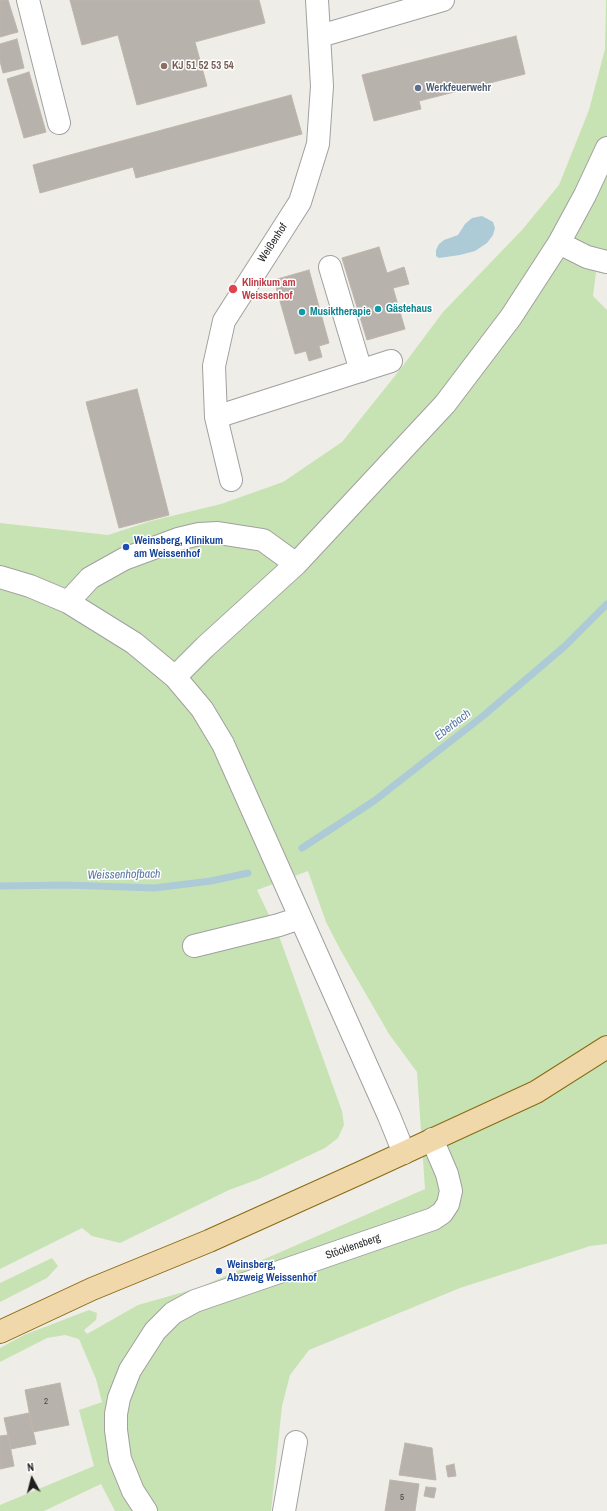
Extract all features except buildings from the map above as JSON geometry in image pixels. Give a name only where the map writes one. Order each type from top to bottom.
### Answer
[{"type":"main road","points":[[0,1332],[92,1289],[209,1241],[536,1092],[607,1047]]},
{"type":"street","points":[[28,0],[59,123]]},
{"type":"street","name":"Weißenhof","points":[[231,480],[216,417],[214,366],[224,321],[300,202],[318,144],[322,86],[317,0]]},
{"type":"street","points":[[320,36],[443,0]]},
{"type":"street","points":[[176,677],[211,642],[296,564],[445,404],[511,317],[559,243],[585,195],[607,148]]},
{"type":"street","points":[[559,243],[586,257],[607,262]]},
{"type":"street","points":[[330,267],[360,371]]},
{"type":"street","points":[[216,417],[391,361]]},
{"type":"street","points":[[68,602],[90,578],[124,559],[178,539],[199,534],[218,533],[263,540],[296,564]]},
{"type":"street","points":[[0,577],[30,586],[68,602],[134,643],[176,677],[202,709],[222,744],[389,1116],[404,1153]]},
{"type":"street","points":[[194,946],[279,926],[300,918]]},
{"type":"street","name":"Stöcklensberg","points":[[146,1511],[133,1491],[120,1459],[116,1430],[116,1414],[119,1398],[130,1370],[155,1331],[173,1313],[195,1301],[433,1219],[442,1213],[448,1204],[451,1191],[447,1174],[432,1140]]},
{"type":"street","points":[[284,1511],[296,1442]]},
{"type":"green space","points":[[606,0],[607,274],[596,272],[593,296],[607,310],[607,1244],[590,1246],[460,1288],[309,1350],[290,1375],[282,1406],[271,1511],[115,1511],[101,1484],[44,1511],[0,1511],[0,1505],[94,1466],[79,1410],[102,1402],[96,1379],[79,1339],[65,1335],[47,1338],[0,1362],[0,1348],[24,1335],[89,1310],[97,1313],[96,1320],[84,1330],[87,1334],[138,1305],[198,1288],[425,1189],[417,1072],[389,1034],[341,951],[326,922],[308,871],[257,890],[279,936],[342,1111],[344,1125],[338,1138],[325,1148],[259,1179],[229,1190],[120,1243],[92,1236],[82,1228],[0,1269],[0,523],[108,535],[151,521],[221,504],[283,482],[342,442],[402,367],[443,312],[522,230],[559,185],[589,110],[605,49]]},
{"type":"green space","points":[[52,1258],[58,1266],[47,1278],[0,1302],[0,1283]]},
{"type":"water","points":[[482,216],[493,222],[495,228],[493,235],[487,243],[475,251],[460,255],[439,258],[436,256],[436,250],[439,244],[444,240],[458,235],[465,224],[472,218]]},
{"type":"waterway","name":"Eberbach","points":[[302,848],[374,801],[483,716],[565,646],[607,604]]},
{"type":"waterway","name":"Weissenhofbach","points":[[0,886],[66,885],[154,888],[211,881],[248,873]]},
{"type":"place","name":"KJ 51 52 53 54","points":[[164,66]]},
{"type":"place","name":"Werkfeuerwehr","points":[[418,88]]},
{"type":"place","name":"Klinikum am Weissenhof","points":[[233,289]]},
{"type":"place","name":"Gästehaus","points":[[378,309]]},
{"type":"place","name":"Musiktherapie","points":[[302,312]]},
{"type":"place","name":"Weinsberg, Klinikum am Weissenhof","points":[[126,547]]},
{"type":"place","name":"Weinsberg, Abzweig Weissenhof","points":[[219,1271]]}]
